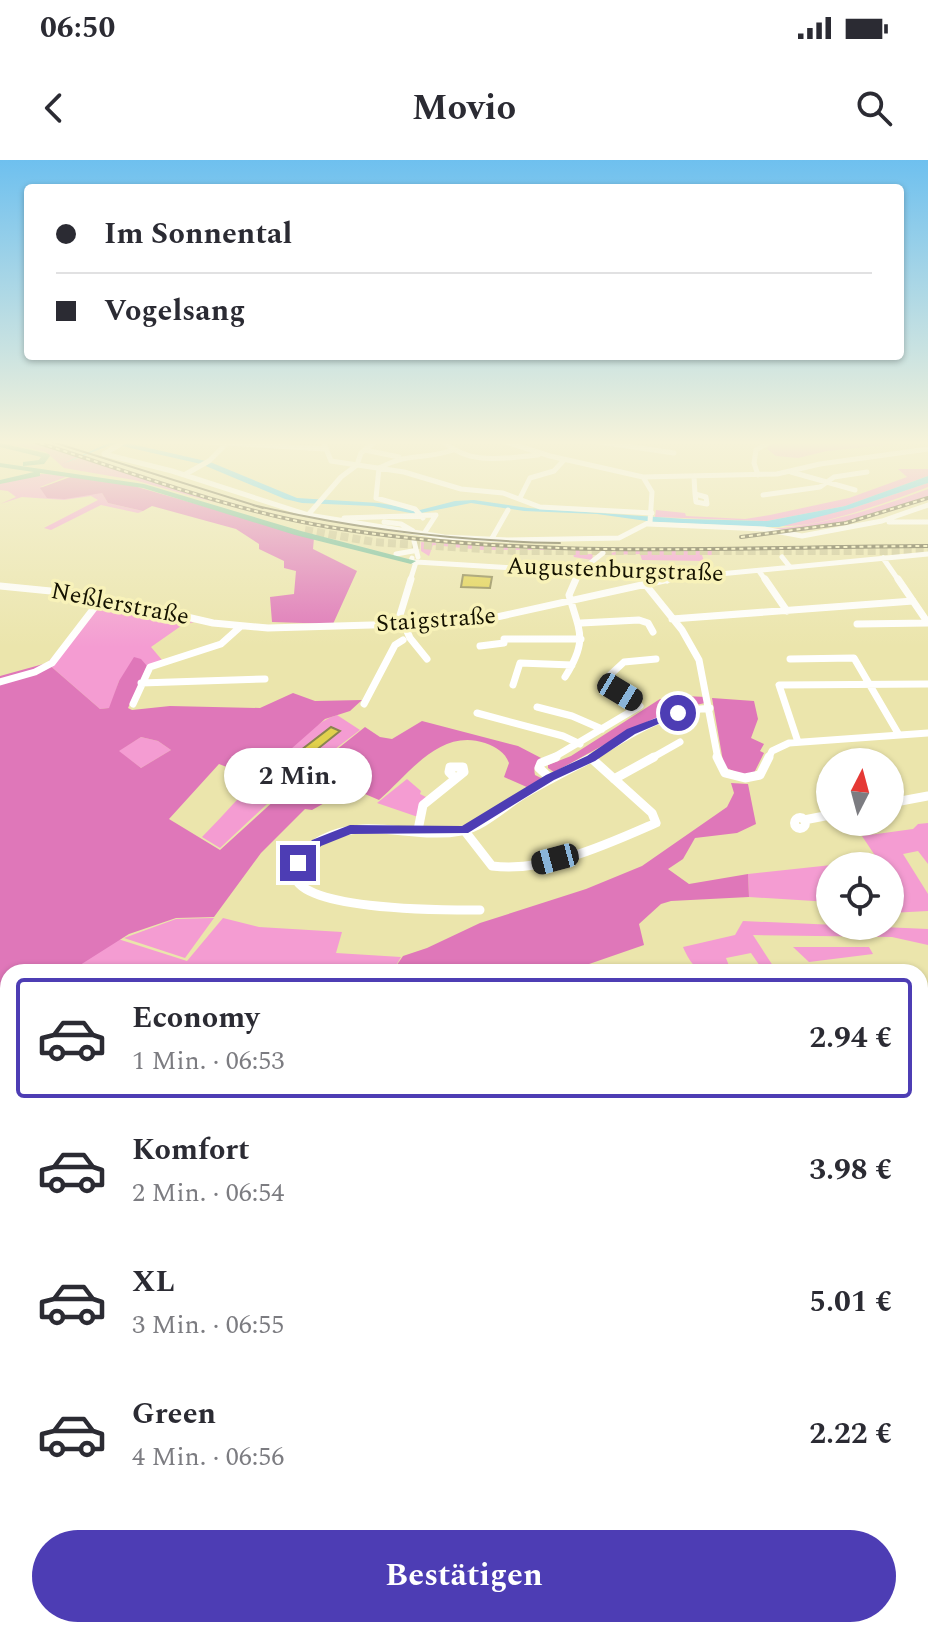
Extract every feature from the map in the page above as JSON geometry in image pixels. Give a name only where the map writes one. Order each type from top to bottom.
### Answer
[{"type":"highway","points":[[230,510],[305,530],[245,514]]},
{"type":"highway","points":[[245,514],[353,535]]},
{"type":"highway","points":[[245,514],[311,537],[370,544],[415,556]]},
{"type":"highway","points":[[370,544],[396,554],[415,556]]},
{"type":"street","points":[[292,510],[374,527],[491,540],[619,538],[650,518]]},
{"type":"street","points":[[308,515],[312,510]]},
{"type":"street","points":[[407,510],[423,516]]},
{"type":"street","points":[[491,540],[508,510]]},
{"type":"street","points":[[569,510],[806,536],[882,521],[914,510]]},
{"type":"street","points":[[650,518],[651,510]]},
{"type":"street","points":[[333,520],[423,516]]},
{"type":"street","points":[[423,516],[425,532]]},
{"type":"street","points":[[882,521],[928,522]]},
{"type":"street","points":[[374,527],[390,522],[413,531]]},
{"type":"street","points":[[565,677],[579,656],[581,639],[581,623],[569,599],[579,572],[603,553]]},
{"type":"street","name":"Augustenburgstraße","points":[[415,556],[445,563],[671,575],[759,571],[928,554]]},
{"type":"street","points":[[406,639],[400,615],[415,556]]},
{"type":"street","points":[[782,557],[790,567]]},
{"type":"street","points":[[883,558],[928,623]]},
{"type":"street","points":[[759,571],[787,611]]},
{"type":"street","name":"Staigstraße","points":[[240,627],[474,622],[569,599],[668,581],[671,575]]},
{"type":"street","points":[[645,584],[694,648],[709,692],[720,767],[725,773],[737,777],[760,775],[772,751],[798,742],[928,733]]},
{"type":"street","name":"Neßlerstraße","points":[[0,586],[97,596],[240,627]]},
{"type":"street","points":[[0,682],[35,672],[52,663],[97,604],[97,596]]},
{"type":"street","points":[[672,619],[913,601],[928,608]]},
{"type":"street","points":[[581,623],[639,620],[648,623],[653,632]]},
{"type":"street","points":[[857,624],[928,623]]},
{"type":"street","points":[[402,625],[406,639],[427,659]]},
{"type":"street","points":[[133,704],[150,667],[221,644],[240,627]]},
{"type":"street","points":[[364,704],[395,645],[406,639]]},
{"type":"street","points":[[480,646],[504,643],[504,639],[581,639]]},
{"type":"street","points":[[790,659],[854,658],[899,735]]},
{"type":"street","points":[[550,778],[539,768],[541,763],[580,744],[640,706],[612,683],[610,675],[615,666],[627,660],[656,659]]},
{"type":"street","points":[[513,685],[520,663],[572,665]]},
{"type":"street","points":[[141,683],[265,679]]},
{"type":"street","points":[[798,742],[779,685],[928,684]]},
{"type":"street","points":[[537,707],[572,716],[602,729]]},
{"type":"street","points":[[480,910],[424,910],[317,896],[304,890],[296,881],[294,872],[306,852],[330,836],[360,828],[464,830],[550,778],[591,758],[631,731],[686,710],[710,708]]},
{"type":"street","points":[[477,713],[563,736],[580,744]]},
{"type":"street","points":[[614,779],[680,742]]},
{"type":"street","points":[[464,830],[492,866],[506,868],[568,855],[656,823],[652,813],[591,758]]},
{"type":"street","points":[[418,830],[423,805],[455,778]]},
{"type":"street","points":[[904,800],[928,796]]},
{"type":"street","points":[[804,820],[816,818]]},
{"type":"shaded area","points":[[79,510],[91,510],[51,530],[44,528]]},
{"type":"shaded area","points":[[166,510],[217,510],[314,538],[313,549],[357,571],[333,624],[272,622],[270,597],[294,594],[296,571],[284,568],[284,561],[259,549],[259,544],[236,529]]},
{"type":"shaded area","points":[[656,510],[685,513],[686,516],[745,519],[794,510],[825,510],[767,521],[655,517]]},
{"type":"shaded area","points":[[844,510],[862,510],[810,524],[778,525]]},
{"type":"shaded area","points":[[867,510],[886,510],[827,527],[786,531],[769,529],[790,527]]},
{"type":"shaded area","points":[[421,542],[544,549],[712,549],[715,555],[702,555],[704,561],[642,560],[640,554],[604,555],[622,550],[586,550],[588,554],[593,554],[592,560],[574,557],[572,550],[482,550],[433,545],[429,556],[421,551]]},
{"type":"shaded area","points":[[110,604],[187,622],[197,621],[181,626],[151,647],[162,660],[119,681],[110,708],[100,709],[47,663],[100,605]]},
{"type":"shaded area","points":[[134,657],[147,666],[128,708],[132,710],[170,706],[260,708],[293,693],[315,701],[362,700],[350,711],[325,719],[257,779],[219,764],[169,819],[220,850],[287,789],[365,727],[380,737],[392,739],[422,721],[518,746],[543,759],[534,770],[535,775],[543,779],[529,788],[504,777],[509,763],[496,748],[469,740],[454,742],[440,747],[414,766],[379,800],[351,788],[312,810],[305,809],[261,853],[214,917],[176,918],[129,934],[82,964],[0,964],[0,676],[47,663],[100,709],[109,708],[119,681]],"holes":[[[141,737],[158,741],[171,750],[141,768],[119,751]]]},
{"type":"shaded area","points":[[685,696],[706,697],[705,703],[646,723],[554,772],[548,768],[548,765],[571,756],[660,699],[682,700]]},
{"type":"shaded area","points":[[712,698],[754,701],[758,719],[751,738],[764,744],[760,751],[764,753],[754,773],[743,775],[724,767]]},
{"type":"shaded area","points":[[337,715],[360,730],[284,788],[220,848],[202,837],[286,751],[322,722]]},
{"type":"shaded area","points":[[141,737],[158,741],[171,750],[141,768],[118,751]]},
{"type":"shaded area","points":[[407,779],[421,791],[420,794],[428,798],[418,817],[377,803]]},
{"type":"shaded area","points":[[731,783],[748,784],[756,824],[737,833],[695,838],[683,859],[668,869],[689,884],[748,874],[749,897],[661,904],[639,924],[644,945],[589,964],[398,964],[403,956],[480,923],[586,889],[642,866],[727,807],[734,793]]},
{"type":"shaded area","points":[[928,823],[928,864],[918,851],[904,854],[873,852],[862,836],[904,836],[904,830],[913,829],[918,824]]},
{"type":"shaded area","points":[[904,856],[928,894],[928,911],[904,912]]},
{"type":"shaded area","points":[[816,867],[816,901],[749,897],[748,874]]},
{"type":"shaded area","points":[[214,918],[185,958],[124,938],[176,919]]},
{"type":"shaded area","points":[[223,918],[259,927],[342,932],[336,953],[401,957],[397,964],[78,964],[118,939],[187,961]]},
{"type":"shaded area","points":[[743,921],[816,924],[816,936],[753,935],[772,964],[759,964],[751,953],[726,958],[728,964],[693,964],[683,947],[735,935]]},
{"type":"shaded area","points":[[904,928],[928,929],[928,945],[904,940]]},
{"type":"shaded area","points":[[793,947],[869,947],[873,954],[809,962]]},
{"type":"water","points":[[394,510],[436,510],[416,514]]},
{"type":"water","points":[[517,510],[767,521],[825,510],[845,510],[779,527],[654,522],[597,514]]},
{"type":"building","points":[[463,575],[492,577],[490,588],[461,587]]},
{"type":"building","points":[[331,727],[340,731],[315,751],[322,755],[310,765],[292,757]]},
{"type":"tunnel","points":[[305,530],[374,542],[514,551],[928,551]]},
{"type":"tram line","points":[[276,510],[405,532],[482,540],[560,543]]},
{"type":"railway","points":[[250,510],[329,527],[403,537],[553,548],[928,546]]},
{"type":"railway","points":[[741,537],[846,523],[889,510]]},
{"type":"route","points":[[298,863],[316,843],[342,831],[360,828],[464,830],[564,770],[591,758],[631,731],[678,713]]}]
